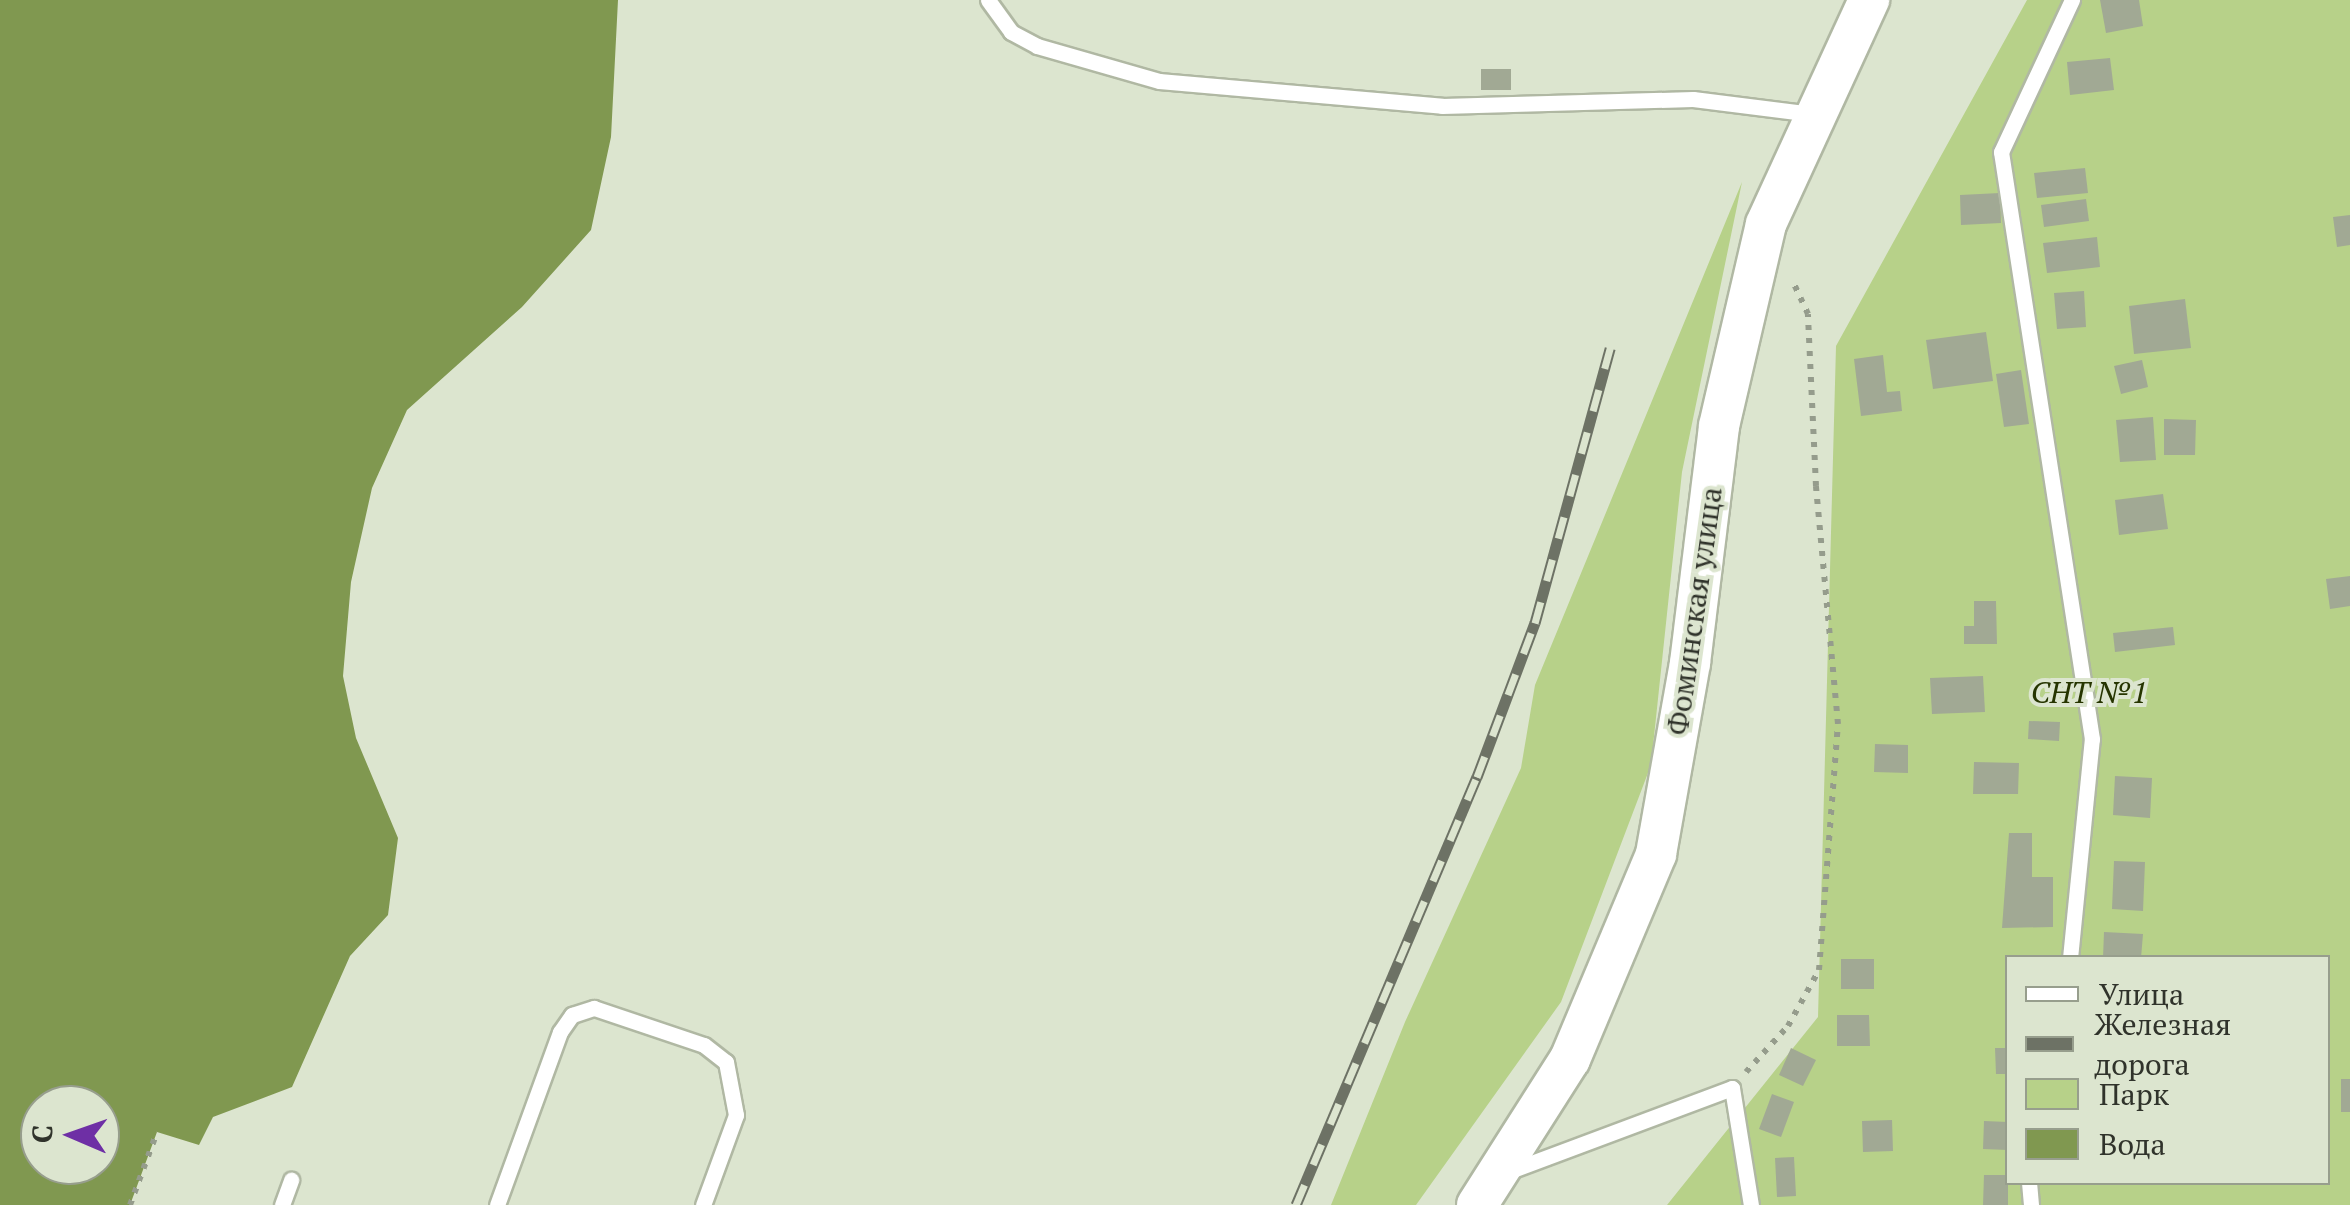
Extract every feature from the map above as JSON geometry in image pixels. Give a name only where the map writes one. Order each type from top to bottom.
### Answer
[{"type":"street","name":"Фоминская улица","points":[[1488,1190],[1570,1059],[1656,854],[1690,663],[1720,426],[1766,224],[1869,0]]},
{"type":"lane","points":[[988,0],[1010,32],[1037,46],[1160,81],[1442,106],[1693,99],[1814,114]]},
{"type":"lane","points":[[2070,955],[2092,740],[2001,152],[2072,0]]},
{"type":"lane","points":[[497,1205],[560,1032],[572,1014],[594,1008],[704,1045],[726,1062],[736,1115],[703,1205]]},
{"type":"lane","points":[[1488,1190],[1732,1088],[1752,1205]]},
{"type":"lane","points":[[282,1205],[291,1180]]},
{"type":"path","points":[[1732,1088],[1788,1026],[1820,970],[1838,724],[1816,486],[1808,314],[1766,224]]},
{"type":"path","points":[[130,1205],[157,1132]]},
{"type":"green space","name":"СНТ №1","points":[[2027,0],[2350,0],[2350,1205],[1667,1205],[1818,1017],[1836,346]]},
{"type":"green space","points":[[1742,182],[1682,472],[1651,765],[1561,1002],[1416,1205],[1331,1205],[1405,1022],[1521,768],[1535,685]]},
{"type":"water","points":[[0,0],[618,0],[611,137],[591,230],[522,307],[407,410],[372,488],[351,582],[343,676],[356,738],[398,838],[388,915],[350,956],[292,1087],[213,1117],[199,1145],[157,1132],[130,1205],[0,1205]]},
{"type":"building","points":[[2100,0],[2139,0],[2143,26],[2106,33]]},
{"type":"building","points":[[2110,58],[2114,90],[2070,95],[2067,62]]},
{"type":"building","points":[[1481,69],[1511,69],[1511,90],[1481,90]]},
{"type":"building","points":[[2085,168],[2088,193],[2037,198],[2034,173]]},
{"type":"building","points":[[2000,193],[2001,223],[1961,225],[1960,195]]},
{"type":"building","points":[[2086,199],[2089,221],[2044,227],[2041,205]]},
{"type":"building","points":[[2350,215],[2350,245],[2337,247],[2333,217]]},
{"type":"building","points":[[2097,237],[2100,267],[2047,273],[2043,243]]},
{"type":"building","points":[[2084,291],[2086,327],[2057,329],[2054,293]]},
{"type":"building","points":[[2185,299],[2191,348],[2134,354],[2129,306]]},
{"type":"building","points":[[1986,332],[1993,381],[1933,389],[1926,340]]},
{"type":"building","points":[[1883,355],[1887,392],[1900,391],[1902,411],[1861,416],[1854,359]]},
{"type":"building","points":[[2142,360],[2148,387],[2121,394],[2114,366]]},
{"type":"building","points":[[2021,370],[2029,424],[2004,427],[1996,374]]},
{"type":"building","points":[[2153,417],[2156,460],[2120,462],[2116,420]]},
{"type":"building","points":[[2164,419],[2196,420],[2195,455],[2164,455]]},
{"type":"building","points":[[2163,494],[2168,529],[2119,535],[2115,500]]},
{"type":"building","points":[[2350,576],[2350,606],[2330,609],[2326,579]]},
{"type":"building","points":[[1974,601],[1996,601],[1997,644],[1964,644],[1964,626],[1974,626]]},
{"type":"building","points":[[2173,627],[2175,645],[2115,652],[2113,633]]},
{"type":"building","points":[[1983,676],[1985,712],[1932,714],[1930,678]]},
{"type":"building","points":[[2029,721],[2060,722],[2059,741],[2028,739]]},
{"type":"building","points":[[1875,744],[1908,745],[1908,773],[1874,772]]},
{"type":"building","points":[[1974,762],[2019,763],[2018,794],[1973,794]]},
{"type":"building","points":[[2115,776],[2152,778],[2150,818],[2113,815]]},
{"type":"building","points":[[2009,833],[2032,833],[2032,877],[2053,877],[2053,927],[2002,928]]},
{"type":"building","points":[[2114,861],[2145,862],[2143,911],[2112,909]]},
{"type":"building","points":[[2104,932],[2143,934],[2141,955],[2103,955]]},
{"type":"building","points":[[1841,959],[1874,959],[1874,989],[1841,989]]},
{"type":"building","points":[[1837,1015],[1869,1015],[1870,1046],[1837,1046]]},
{"type":"building","points":[[1791,1048],[1816,1060],[1803,1086],[1779,1075]]},
{"type":"building","points":[[1995,1048],[2005,1048],[2005,1074],[1996,1074]]},
{"type":"building","points":[[2341,1079],[2350,1079],[2350,1112],[2341,1112]]},
{"type":"building","points":[[1772,1094],[1794,1102],[1781,1137],[1759,1129]]},
{"type":"building","points":[[1892,1120],[1893,1151],[1863,1152],[1862,1121]]},
{"type":"building","points":[[1984,1121],[2005,1122],[2005,1150],[1983,1149]]},
{"type":"building","points":[[1794,1157],[1796,1196],[1777,1197],[1775,1158]]},
{"type":"building","points":[[1984,1175],[2005,1175],[2008,1205],[1983,1205]]},
{"type":"railway","points":[[1296,1205],[1477,777],[1535,623],[1610,348]]}]
